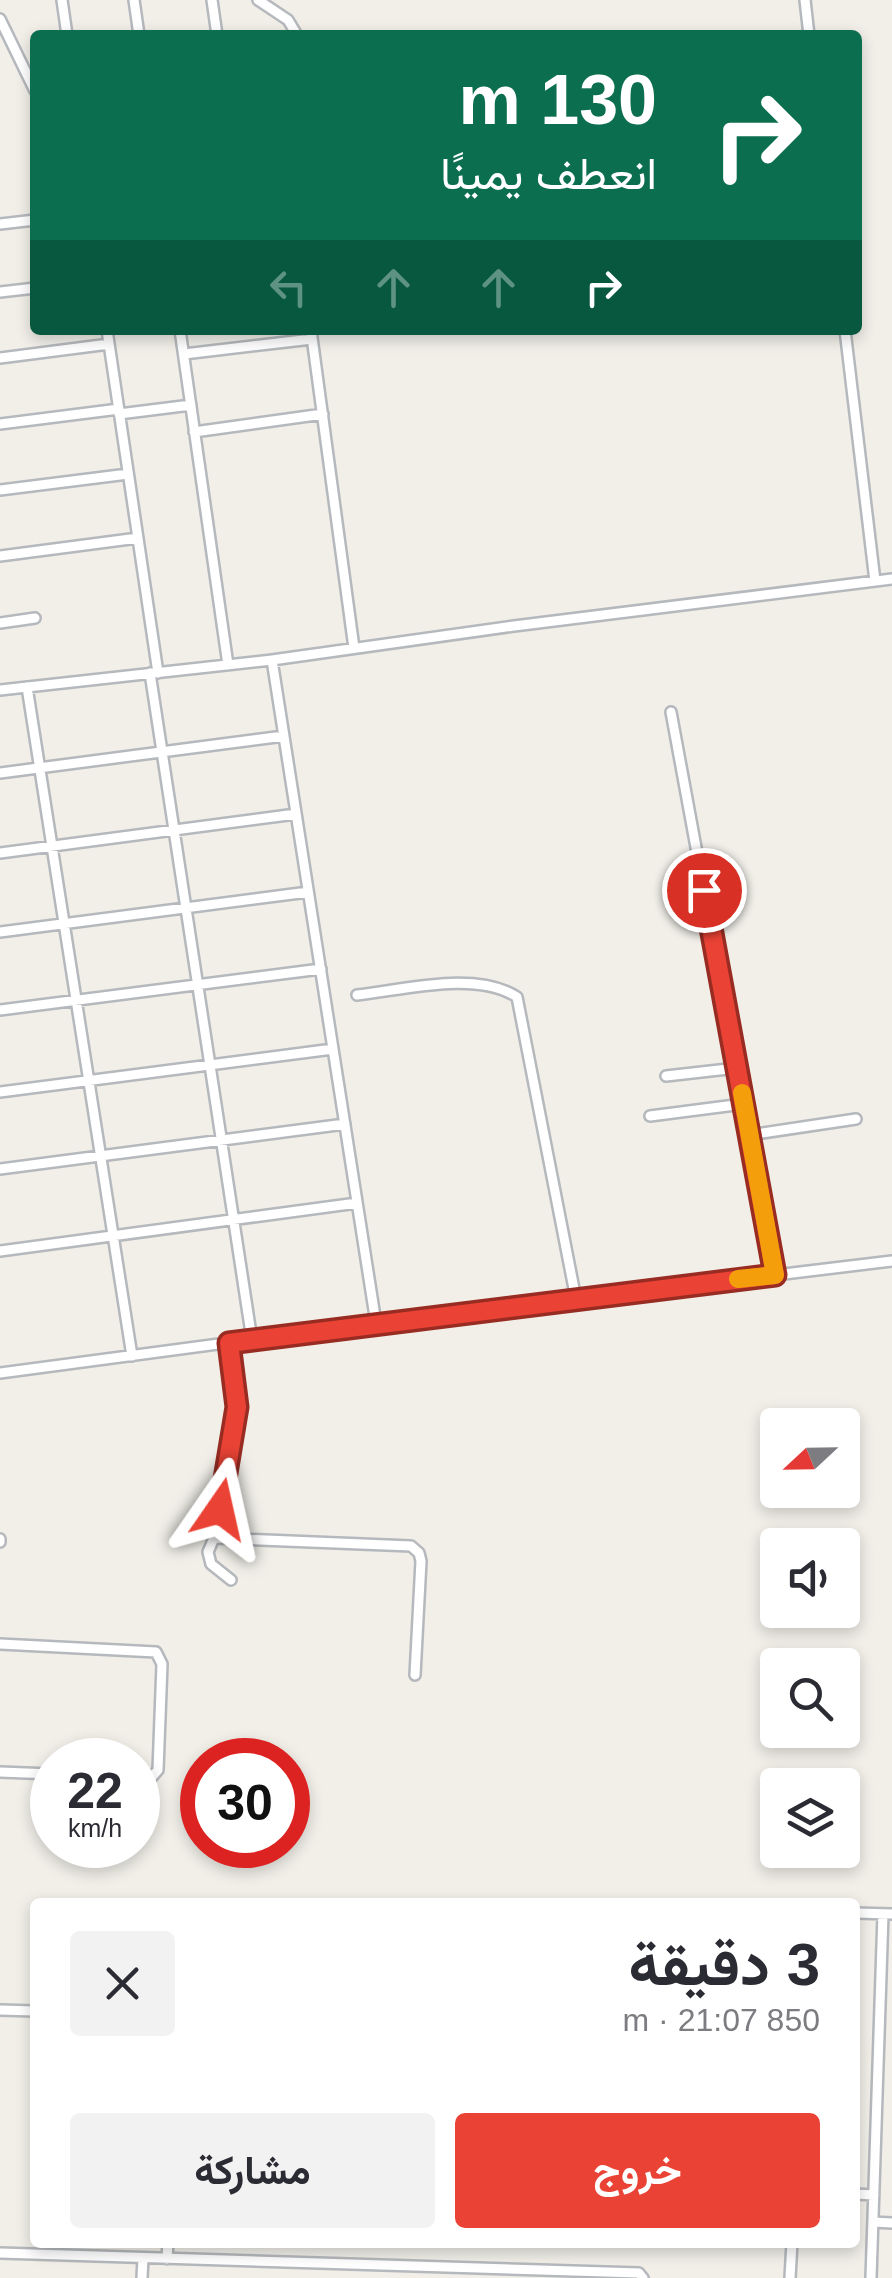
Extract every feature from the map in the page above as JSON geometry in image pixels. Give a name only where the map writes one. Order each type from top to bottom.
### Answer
[{"type":"street","points":[[62,0],[66,30]]},
{"type":"street","points":[[134,0],[138,30]]},
{"type":"street","points":[[212,0],[216,30]]},
{"type":"street","points":[[258,0],[288,20],[293,30]]},
{"type":"street","points":[[805,0],[808,30]]},
{"type":"street","points":[[0,19],[30,81]]},
{"type":"street","points":[[0,224],[30,221]]},
{"type":"street","points":[[0,292],[30,289]]},
{"type":"street","points":[[108,335],[138,538],[162,752],[252,1340]]},
{"type":"street","points":[[181,335],[228,665]]},
{"type":"street","points":[[184,354],[306,335]]},
{"type":"street","points":[[312,335],[354,648]]},
{"type":"street","points":[[846,335],[875,582]]},
{"type":"street","points":[[0,358],[109,344]]},
{"type":"street","points":[[0,424],[190,405]]},
{"type":"street","points":[[194,432],[323,414]]},
{"type":"street","points":[[0,490],[128,474]]},
{"type":"street","points":[[0,556],[138,538]]},
{"type":"street","points":[[0,690],[272,660],[892,579]]},
{"type":"street","points":[[0,623],[35,618]]},
{"type":"street","points":[[272,660],[376,1323]]},
{"type":"street","points":[[27,687],[132,1356]]},
{"type":"street","points":[[671,712],[775,1275]]},
{"type":"street","points":[[0,773],[284,736]]},
{"type":"street","points":[[0,853],[296,814]]},
{"type":"street","points":[[0,932],[308,892]]},
{"type":"street","points":[[0,1010],[320,969]]},
{"type":"street","points":[[357,995],[470,982],[493,986],[516,997],[576,1300]]},
{"type":"street","points":[[0,1092],[333,1049]]},
{"type":"street","points":[[666,1076],[737,1068]]},
{"type":"street","points":[[650,1116],[744,1104]]},
{"type":"street","points":[[750,1135],[856,1119]]},
{"type":"street","points":[[0,1169],[345,1124]]},
{"type":"street","points":[[0,1251],[357,1203]]},
{"type":"street","points":[[0,1373],[892,1261]]},
{"type":"street","points":[[229,1343],[236,1389],[235,1434],[208,1558],[230,1580]]},
{"type":"street","points":[[214,1538],[416,1549],[421,1562],[415,1675]]},
{"type":"street","points":[[0,1644],[156,1652],[162,1664],[159,1738]]},
{"type":"street","points":[[0,1772],[30,1773]]},
{"type":"street","points":[[860,1913],[888,1914],[871,2278]]},
{"type":"street","points":[[0,2010],[30,2011]]},
{"type":"street","points":[[860,2194],[874,2194]]},
{"type":"street","points":[[873,2222],[892,2223]]},
{"type":"street","points":[[167,2259],[168,2248]]},
{"type":"street","points":[[790,2278],[792,2248]]},
{"type":"street","points":[[0,2253],[639,2273],[643,2278]]},
{"type":"street","points":[[142,2278],[143,2258]]},
{"type":"street","points":[[395,2278],[396,2266]]},
{"type":"slow traffic","points":[[738,1279],[775,1275],[742,1093]]},
{"type":"route","points":[[220,1509],[237,1407],[229,1343],[775,1275],[704,890]]}]
